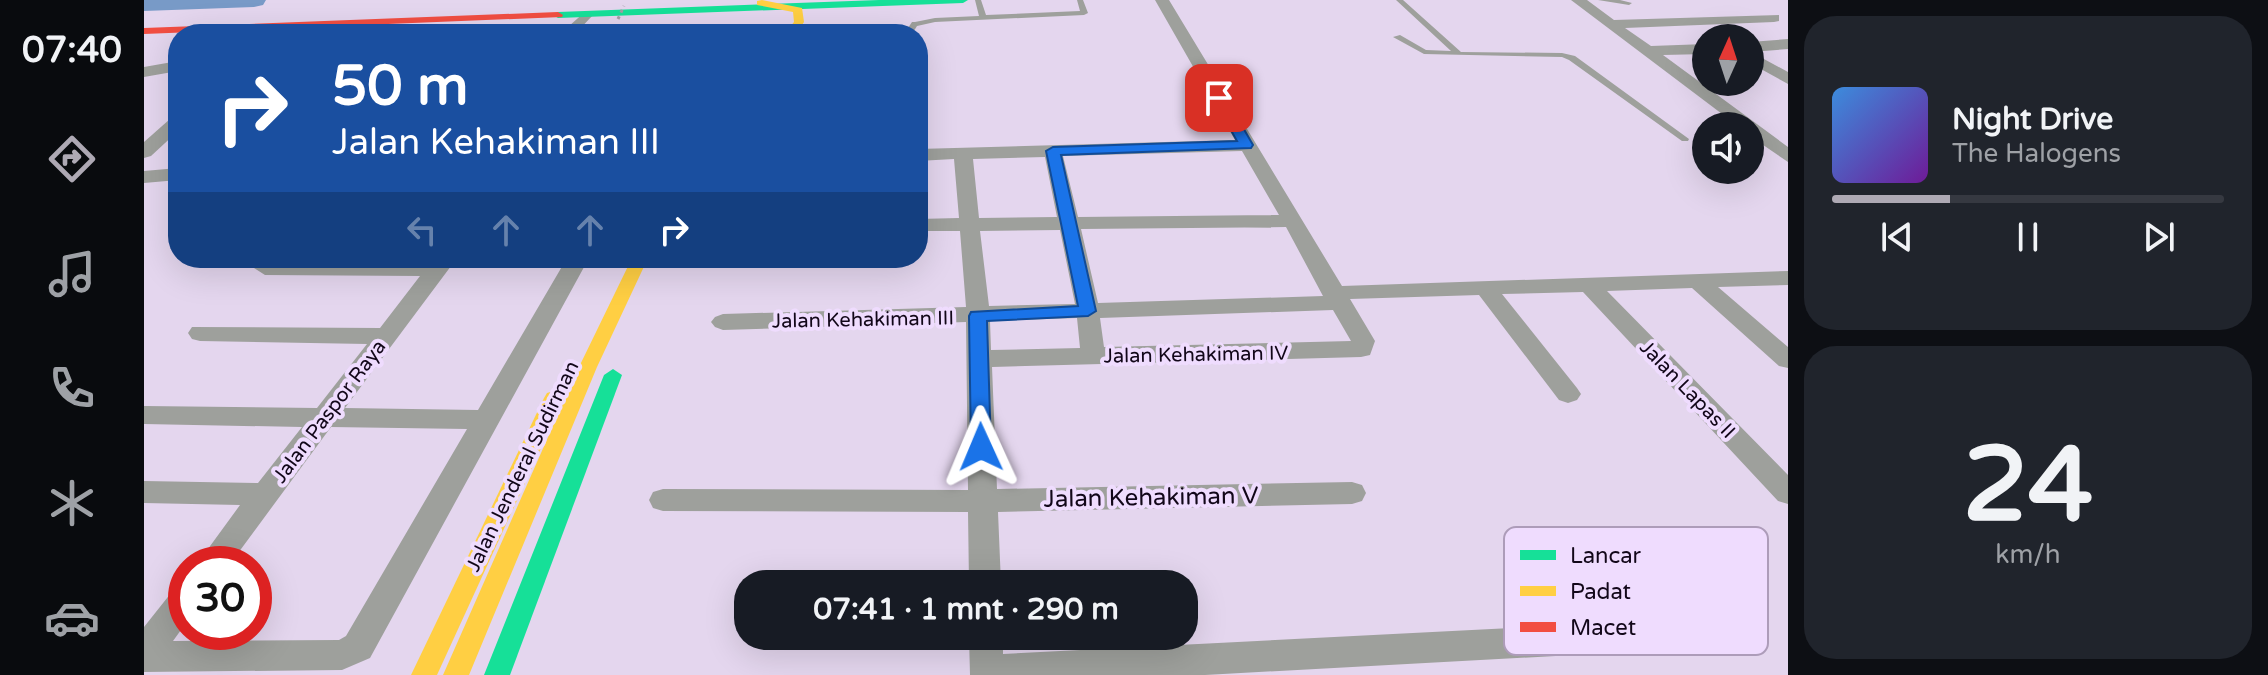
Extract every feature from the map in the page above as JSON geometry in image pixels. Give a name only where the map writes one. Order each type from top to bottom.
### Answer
[{"type":"main road","points":[[308,24],[826,0]]},
{"type":"main road","points":[[259,24],[963,0]]},
{"type":"main road","points":[[848,24],[944,1]]},
{"type":"main road","points":[[761,3],[794,8],[801,17],[796,24]]},
{"type":"main road","points":[[705,11],[742,16],[757,24]]},
{"type":"main road","points":[[144,28],[168,27]]},
{"type":"main road","points":[[144,28],[168,27]]},
{"type":"main road","name":"Jalan Jenderal Sudirman","points":[[424,675],[542,423],[619,268]]},
{"type":"main road","name":"Jalan Jenderal Sudirman","points":[[456,675],[588,367],[635,268]]},
{"type":"main road","points":[[497,675],[620,359]]},
{"type":"street","points":[[1162,0],[1336,298]]},
{"type":"street","points":[[1578,0],[1732,112]]},
{"type":"street","points":[[1613,24],[1774,18],[1752,6]]},
{"type":"street","points":[[571,24],[575,13]]},
{"type":"street","points":[[1764,46],[1788,44]]},
{"type":"street","points":[[1651,51],[1692,50]]},
{"type":"street","points":[[1764,64],[1788,79]]},
{"type":"street","points":[[144,72],[168,68]]},
{"type":"street","points":[[144,131],[168,125]]},
{"type":"street","points":[[144,152],[168,131]]},
{"type":"street","points":[[1778,140],[1788,156]]},
{"type":"street","points":[[928,155],[1246,145]]},
{"type":"street","points":[[1053,151],[1088,311],[1093,356]]},
{"type":"street","points":[[963,154],[978,316],[984,570]]},
{"type":"street","points":[[144,177],[168,175]]},
{"type":"street","points":[[928,225],[1291,221]]},
{"type":"street","name":"Jalan Paspor Raya","points":[[226,546],[438,268]]},
{"type":"street","points":[[148,643],[351,652],[358,647],[572,268]]},
{"type":"street","points":[[1697,281],[1784,354]]},
{"type":"street","name":"Jalan Kehakiman III","points":[[723,322],[978,316],[1485,288],[1785,281]]},
{"type":"street","name":"Jalan Lapas II","points":[[1589,285],[1788,493]]},
{"type":"street","points":[[1485,288],[1568,394]]},
{"type":"street","name":"Jalan Kehakiman IV","points":[[979,359],[1361,349],[1363,341],[1336,298]]},
{"type":"street","points":[[200,333],[387,336]]},
{"type":"street","points":[[144,415],[488,420]]},
{"type":"street","points":[[144,492],[266,494]]},
{"type":"street","name":"Jalan Kehakiman V","points":[[663,500],[982,501],[1352,493]]},
{"type":"street","points":[[148,643],[168,619]]},
{"type":"street","points":[[986,650],[987,673],[1329,664],[1504,648]]},
{"type":"lane","points":[[978,0],[983,18]]},
{"type":"lane","points":[[916,24],[1084,13],[1080,0]]},
{"type":"lane","points":[[1399,0],[1459,54]]},
{"type":"lane","points":[[1601,0],[1629,3]]},
{"type":"lane","points":[[1397,37],[1424,52],[1567,56],[1685,139]]},
{"type":"path","points":[[618,19],[624,6]]},
{"type":"waterway","points":[[144,4],[254,0]]},
{"type":"traffic: fast","points":[[558,15],[963,0]]},
{"type":"traffic: fast","points":[[497,675],[613,375]]},
{"type":"traffic: slow","points":[[761,3],[798,10],[798,24]]},
{"type":"traffic: slow","points":[[456,675],[588,367],[635,268]]},
{"type":"traffic: slow","points":[[424,675],[554,398]]},
{"type":"traffic: jam","points":[[325,24],[558,15]]},
{"type":"traffic: jam","points":[[144,31],[168,30]]},
{"type":"route","points":[[981,447],[978,316],[1088,311],[1053,151],[1246,145],[1219,98]]}]
